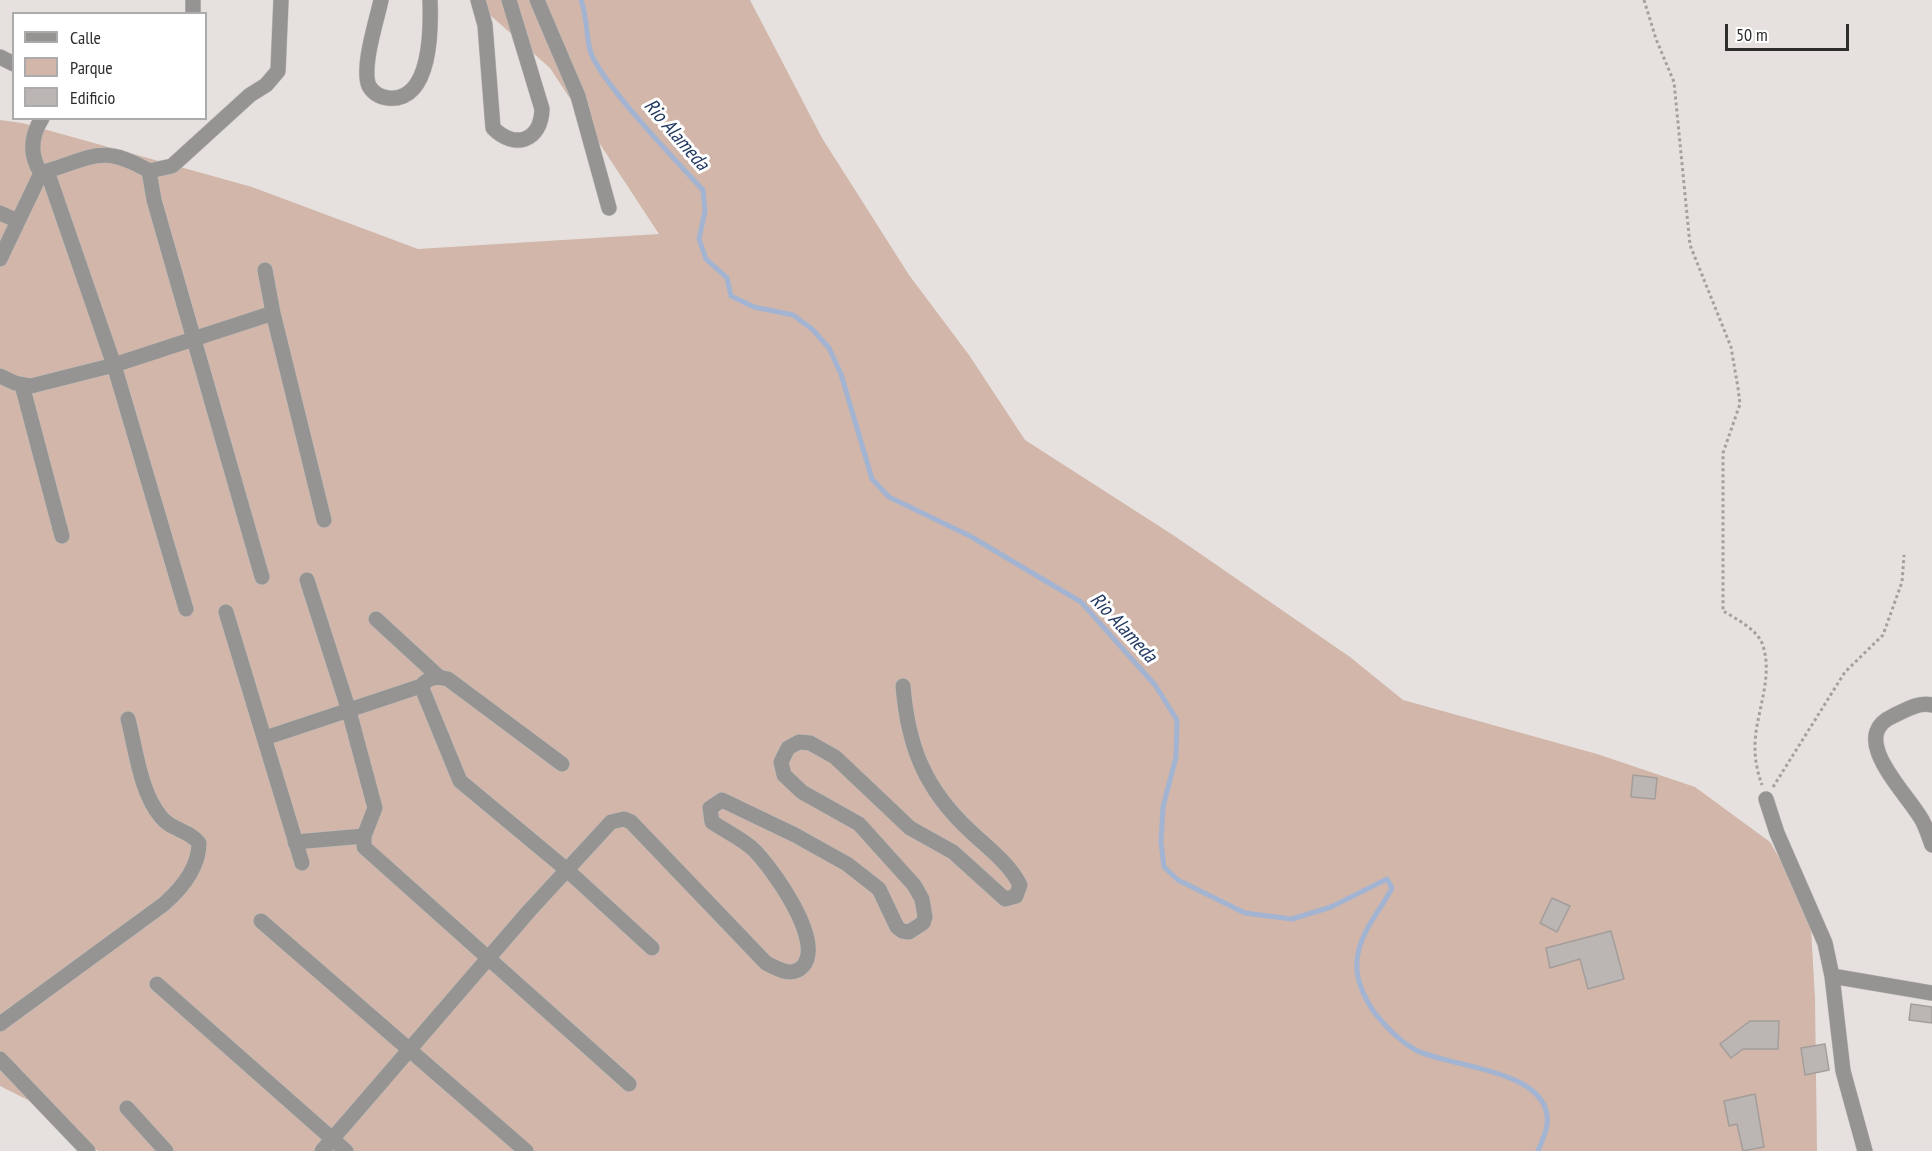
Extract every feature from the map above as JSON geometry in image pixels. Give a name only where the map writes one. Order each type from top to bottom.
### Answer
[{"type":"street","points":[[148,171],[172,166],[250,95],[266,85],[278,71],[281,0]]},
{"type":"street","points":[[381,0],[367,66],[369,85],[376,94],[390,98],[405,94],[414,85],[426,64],[432,38],[430,0]]},
{"type":"street","points":[[478,0],[485,25],[493,128],[501,136],[513,141],[526,139],[533,134],[542,122],[542,109],[509,0]]},
{"type":"street","points":[[537,0],[578,96],[609,208]]},
{"type":"street","points":[[41,120],[32,149],[34,162],[44,172],[114,365],[186,609]]},
{"type":"street","points":[[0,258],[44,172],[89,155],[112,154],[128,158],[148,171],[262,577]]},
{"type":"street","points":[[0,213],[18,221]]},
{"type":"street","points":[[265,270],[273,313],[324,520]]},
{"type":"street","points":[[0,376],[22,385],[31,386],[114,365],[273,313]]},
{"type":"street","points":[[22,385],[62,536]]},
{"type":"street","points":[[307,580],[349,711],[375,808],[364,836],[364,847],[490,957],[629,1084]]},
{"type":"street","points":[[226,612],[302,863]]},
{"type":"street","points":[[376,619],[438,676],[448,679],[562,764]]},
{"type":"street","points":[[265,738],[421,686],[427,679],[438,676]]},
{"type":"street","points":[[421,686],[460,781],[567,870],[652,948]]},
{"type":"street","points":[[322,1151],[490,957],[611,822],[624,819],[631,822],[766,963],[785,972],[799,970],[808,960],[809,950],[804,926],[782,886],[753,849],[712,822],[710,808],[722,800],[795,835],[847,864],[879,889],[897,927],[902,931],[909,932],[923,923],[925,917],[922,899],[914,885],[859,824],[802,792],[784,775],[781,762],[788,748],[799,742],[810,743],[835,757],[910,828],[953,852],[1005,899],[1017,896],[1020,885],[1013,871],[948,810],[926,776],[906,724],[903,686]]},
{"type":"street","points":[[1932,705],[1923,703],[1883,720],[1874,741],[1886,768],[1922,819],[1932,845]]},
{"type":"street","points":[[0,1024],[164,904],[178,892],[195,861],[199,843],[194,836],[172,827],[161,817],[149,797],[128,719]]},
{"type":"street","points":[[1766,799],[1777,833],[1825,943],[1832,976],[1843,1071],[1865,1151]]},
{"type":"street","points":[[295,842],[364,836]]},
{"type":"street","points":[[261,921],[526,1151]]},
{"type":"street","points":[[1832,976],[1932,993]]},
{"type":"street","points":[[157,984],[346,1151]]},
{"type":"street","points":[[0,1059],[88,1151]]},
{"type":"street","points":[[127,1108],[166,1151]]},
{"type":"path","points":[[1644,0],[1656,39],[1674,82],[1690,245],[1731,347],[1738,388],[1740,404],[1723,453],[1723,611],[1737,619],[1761,642],[1765,667],[1762,708],[1755,747],[1766,799]]},
{"type":"path","points":[[1766,799],[1845,672],[1883,635],[1902,582],[1904,555]]},
{"type":"green space","points":[[473,0],[750,0],[822,138],[909,275],[969,355],[1025,440],[1173,535],[1350,657],[1403,700],[1597,754],[1695,787],[1770,842],[1810,911],[1815,998],[1817,1151],[98,1151],[48,1110],[0,1086],[0,120],[22,123],[252,187],[418,249],[659,234],[550,68]]},
{"type":"building","points":[[1633,775],[1657,778],[1655,799],[1631,797]]},
{"type":"building","points":[[1552,898],[1570,906],[1557,932],[1540,923]]},
{"type":"building","points":[[1611,931],[1624,979],[1588,989],[1580,959],[1550,968],[1546,948]]},
{"type":"building","points":[[1911,1004],[1932,1007],[1932,1023],[1909,1020]]},
{"type":"building","points":[[1750,1021],[1779,1021],[1778,1049],[1743,1049],[1731,1058],[1720,1044]]},
{"type":"building","points":[[1825,1044],[1829,1070],[1805,1075],[1801,1048]]},
{"type":"building","points":[[1755,1094],[1764,1147],[1743,1151],[1737,1124],[1729,1126],[1724,1101]]},
{"type":"waterway","name":"Rio Alameda","points":[[581,0],[590,50],[596,64],[640,121],[703,190],[705,211],[699,239],[706,259],[727,278],[731,296],[754,307],[793,315],[812,329],[829,348],[841,374],[872,479],[889,497],[970,536],[1081,602],[1155,685],[1177,720],[1176,757],[1163,807],[1161,842],[1164,867],[1178,880],[1245,913],[1292,919],[1331,907],[1387,879],[1392,888],[1366,932],[1357,961],[1361,988],[1367,1001],[1387,1027],[1414,1049],[1495,1073],[1516,1081],[1534,1092],[1545,1106],[1547,1125],[1538,1151]]}]
